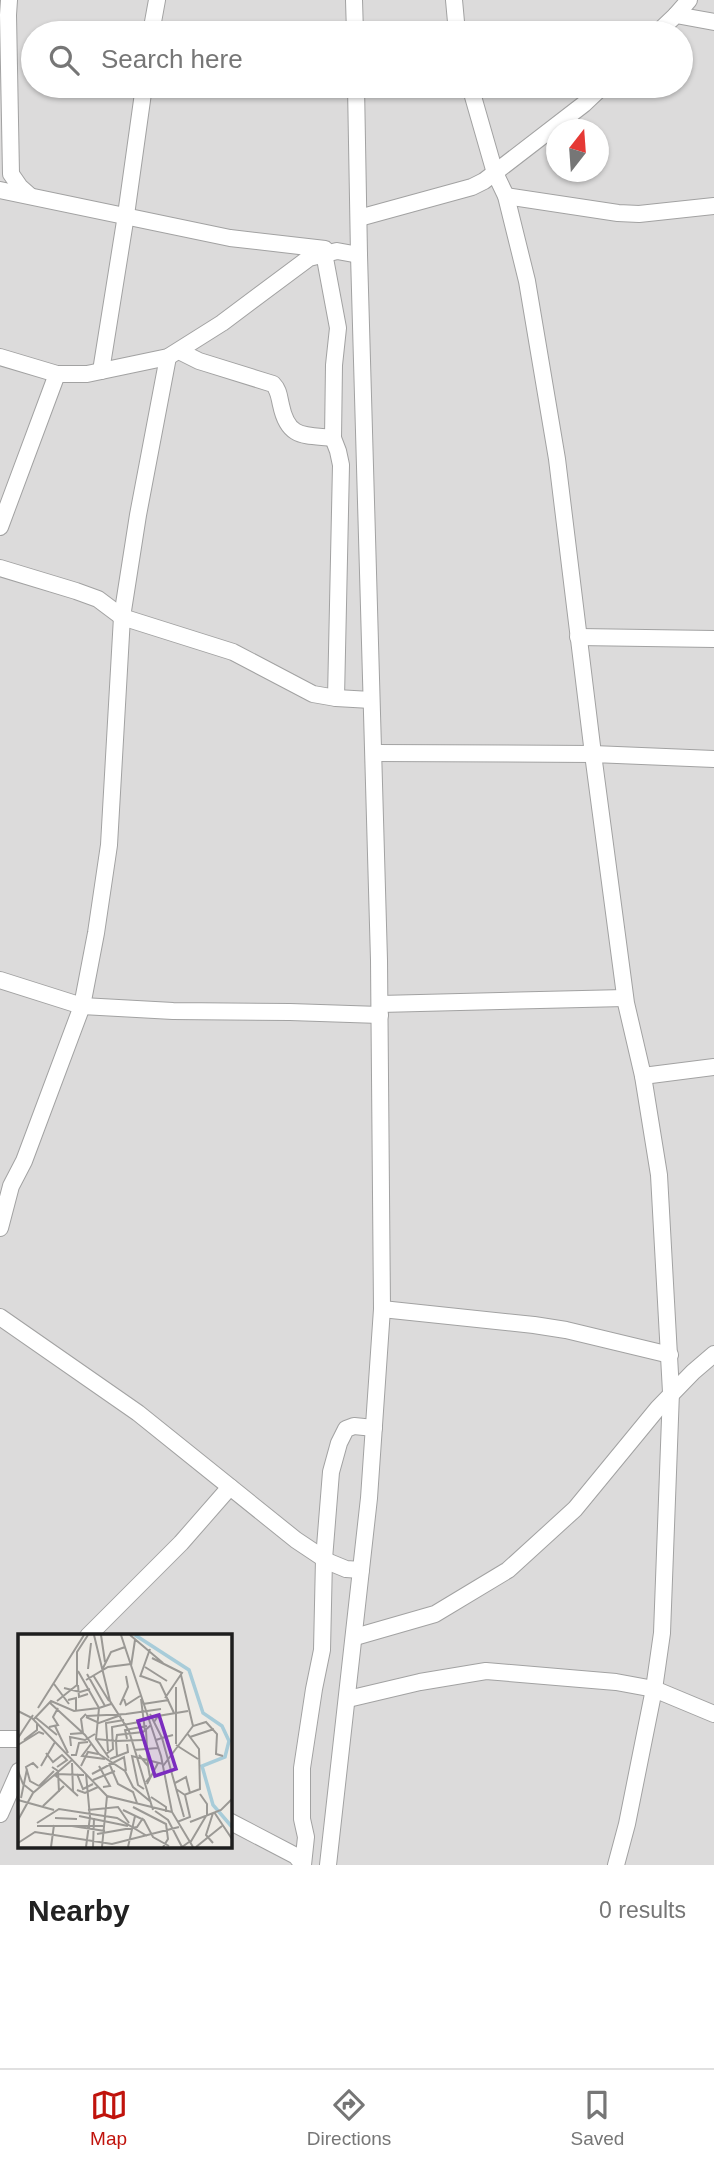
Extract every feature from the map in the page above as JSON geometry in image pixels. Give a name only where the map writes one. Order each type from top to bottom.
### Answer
[{"type":"street","points":[[153,21],[156,0]]},
{"type":"street","points":[[354,0],[355,21]]},
{"type":"street","points":[[454,0],[456,21]]},
{"type":"street","points":[[670,21],[689,0]]},
{"type":"street","points":[[6,10],[11,174],[29,195]]},
{"type":"street","points":[[676,15],[714,22]]},
{"type":"street","points":[[101,371],[142,98]]},
{"type":"street","points":[[328,1865],[355,1637],[382,1309],[380,1010],[356,98]]},
{"type":"street","points":[[473,98],[495,173],[506,196],[527,281],[557,459],[625,998],[643,1076],[659,1175],[671,1392],[662,1633],[654,1689],[616,1865]]},
{"type":"street","points":[[359,218],[472,187],[495,173],[590,98]]},
{"type":"street","points":[[0,190],[230,238],[359,255]]},
{"type":"street","points":[[506,196],[618,214],[714,206]]},
{"type":"street","points":[[0,357],[57,374],[87,374],[173,354],[222,323],[298,264],[331,252]]},
{"type":"street","points":[[331,252],[338,328],[334,365],[333,438],[341,465],[337,698]]},
{"type":"street","points":[[173,354],[273,384],[278,389],[282,413],[291,430],[299,434],[333,438]]},
{"type":"street","points":[[0,1228],[10,1186],[24,1161],[82,1006],[109,845],[122,617],[138,515],[173,354]]},
{"type":"street","points":[[0,527],[6,494],[57,374]]},
{"type":"street","points":[[0,568],[98,599],[122,617],[233,652],[313,694],[371,700]]},
{"type":"street","points":[[578,637],[714,639]]},
{"type":"street","points":[[374,753],[593,754],[714,759]]},
{"type":"street","points":[[0,980],[82,1006],[173,1011],[380,1010],[625,998]]},
{"type":"street","points":[[643,1076],[714,1067]]},
{"type":"street","points":[[382,1309],[566,1330],[670,1355]]},
{"type":"street","points":[[0,1317],[138,1413],[296,1541],[346,1569],[361,1570]]},
{"type":"street","points":[[355,1637],[435,1614],[508,1570],[575,1509],[671,1392],[714,1354]]},
{"type":"street","points":[[303,1865],[306,1837],[302,1819],[302,1768],[322,1650],[324,1559],[331,1472],[346,1429],[354,1426],[374,1428]]},
{"type":"street","points":[[90,1634],[181,1543],[230,1487]]},
{"type":"street","points":[[348,1699],[420,1682],[486,1671],[616,1682],[654,1689],[714,1714]]},
{"type":"street","points":[[0,1739],[18,1739]]},
{"type":"street","points":[[0,1814],[18,1774]]},
{"type":"street","points":[[231,1822],[296,1856],[303,1865]]},
{"type":"shaded area","points":[[0,0],[714,0],[714,1865],[0,1865]]}]
